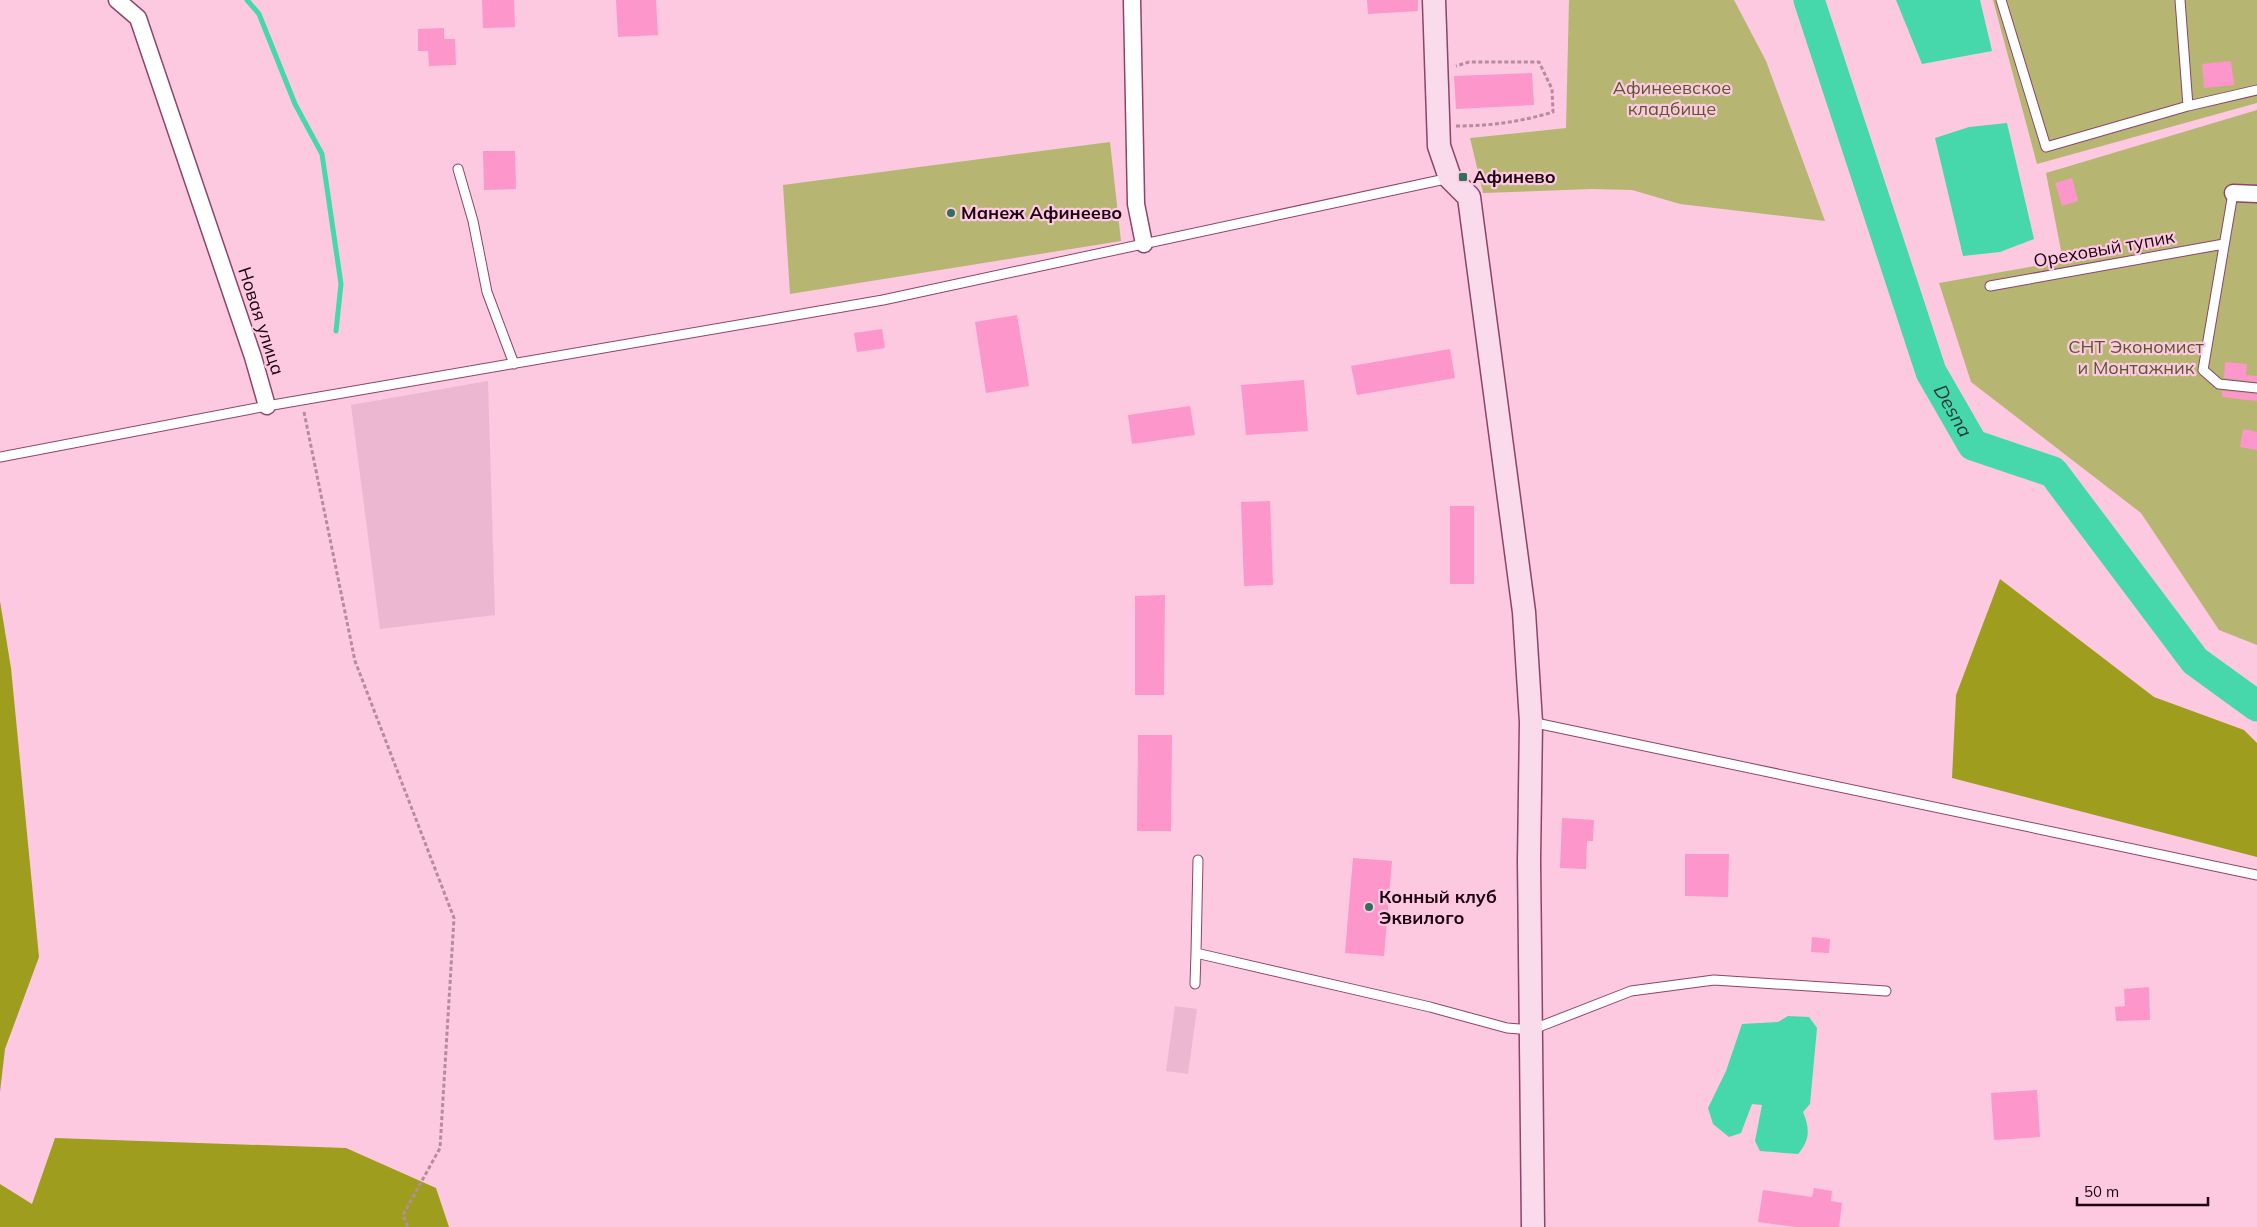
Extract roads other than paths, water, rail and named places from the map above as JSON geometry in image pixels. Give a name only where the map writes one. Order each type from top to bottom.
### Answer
[{"type":"street","name":"Новая улица","points":[[117,0],[138,18],[253,357],[267,406]]},
{"type":"street","points":[[1132,0],[1136,204],[1144,244]]},
{"type":"street","points":[[1434,0],[1439,146],[1450,178],[1469,197],[1524,612],[1531,722],[1529,860],[1533,1227]]},
{"type":"street","points":[[2233,193],[2257,194]]},
{"type":"lane","points":[[2001,0],[2046,147],[2188,106],[2257,90]]},
{"type":"lane","points":[[2180,0],[2188,106]]},
{"type":"lane","points":[[458,169],[473,221],[487,292],[514,364]]},
{"type":"lane","points":[[0,457],[267,406],[882,300],[1450,178]]},
{"type":"lane","points":[[2233,193],[2203,370],[2219,384],[2257,388]]},
{"type":"lane","name":"Ореховый тупик","points":[[1990,286],[2224,244]]},
{"type":"lane","points":[[1531,722],[2257,875]]},
{"type":"lane","points":[[1195,984],[1198,860]]},
{"type":"lane","points":[[1196,953],[1430,1007],[1507,1028],[1531,1030],[1631,991],[1714,980],[1886,991]]},
{"type":"waterway","points":[[247,0],[259,14],[295,104],[322,154],[341,284],[336,331]]},
{"type":"waterway","name":"Desna","points":[[1809,0],[1931,372],[1973,445],[2053,472],[2195,661],[2257,706]]},
{"type":"place","name":"Афинево","points":[[1463,177]]},
{"type":"place","name":"Манеж Афинеево","points":[[951,213]]},
{"type":"place","name":"Конный клуб Эквилого","points":[[1369,907]]},
{"type":"park label","name":"Афинеевское кладбище","points":[[1672,98]]},
{"type":"park label","name":"СНТ Экономист и Монтажник","points":[[2136,357]]}]
